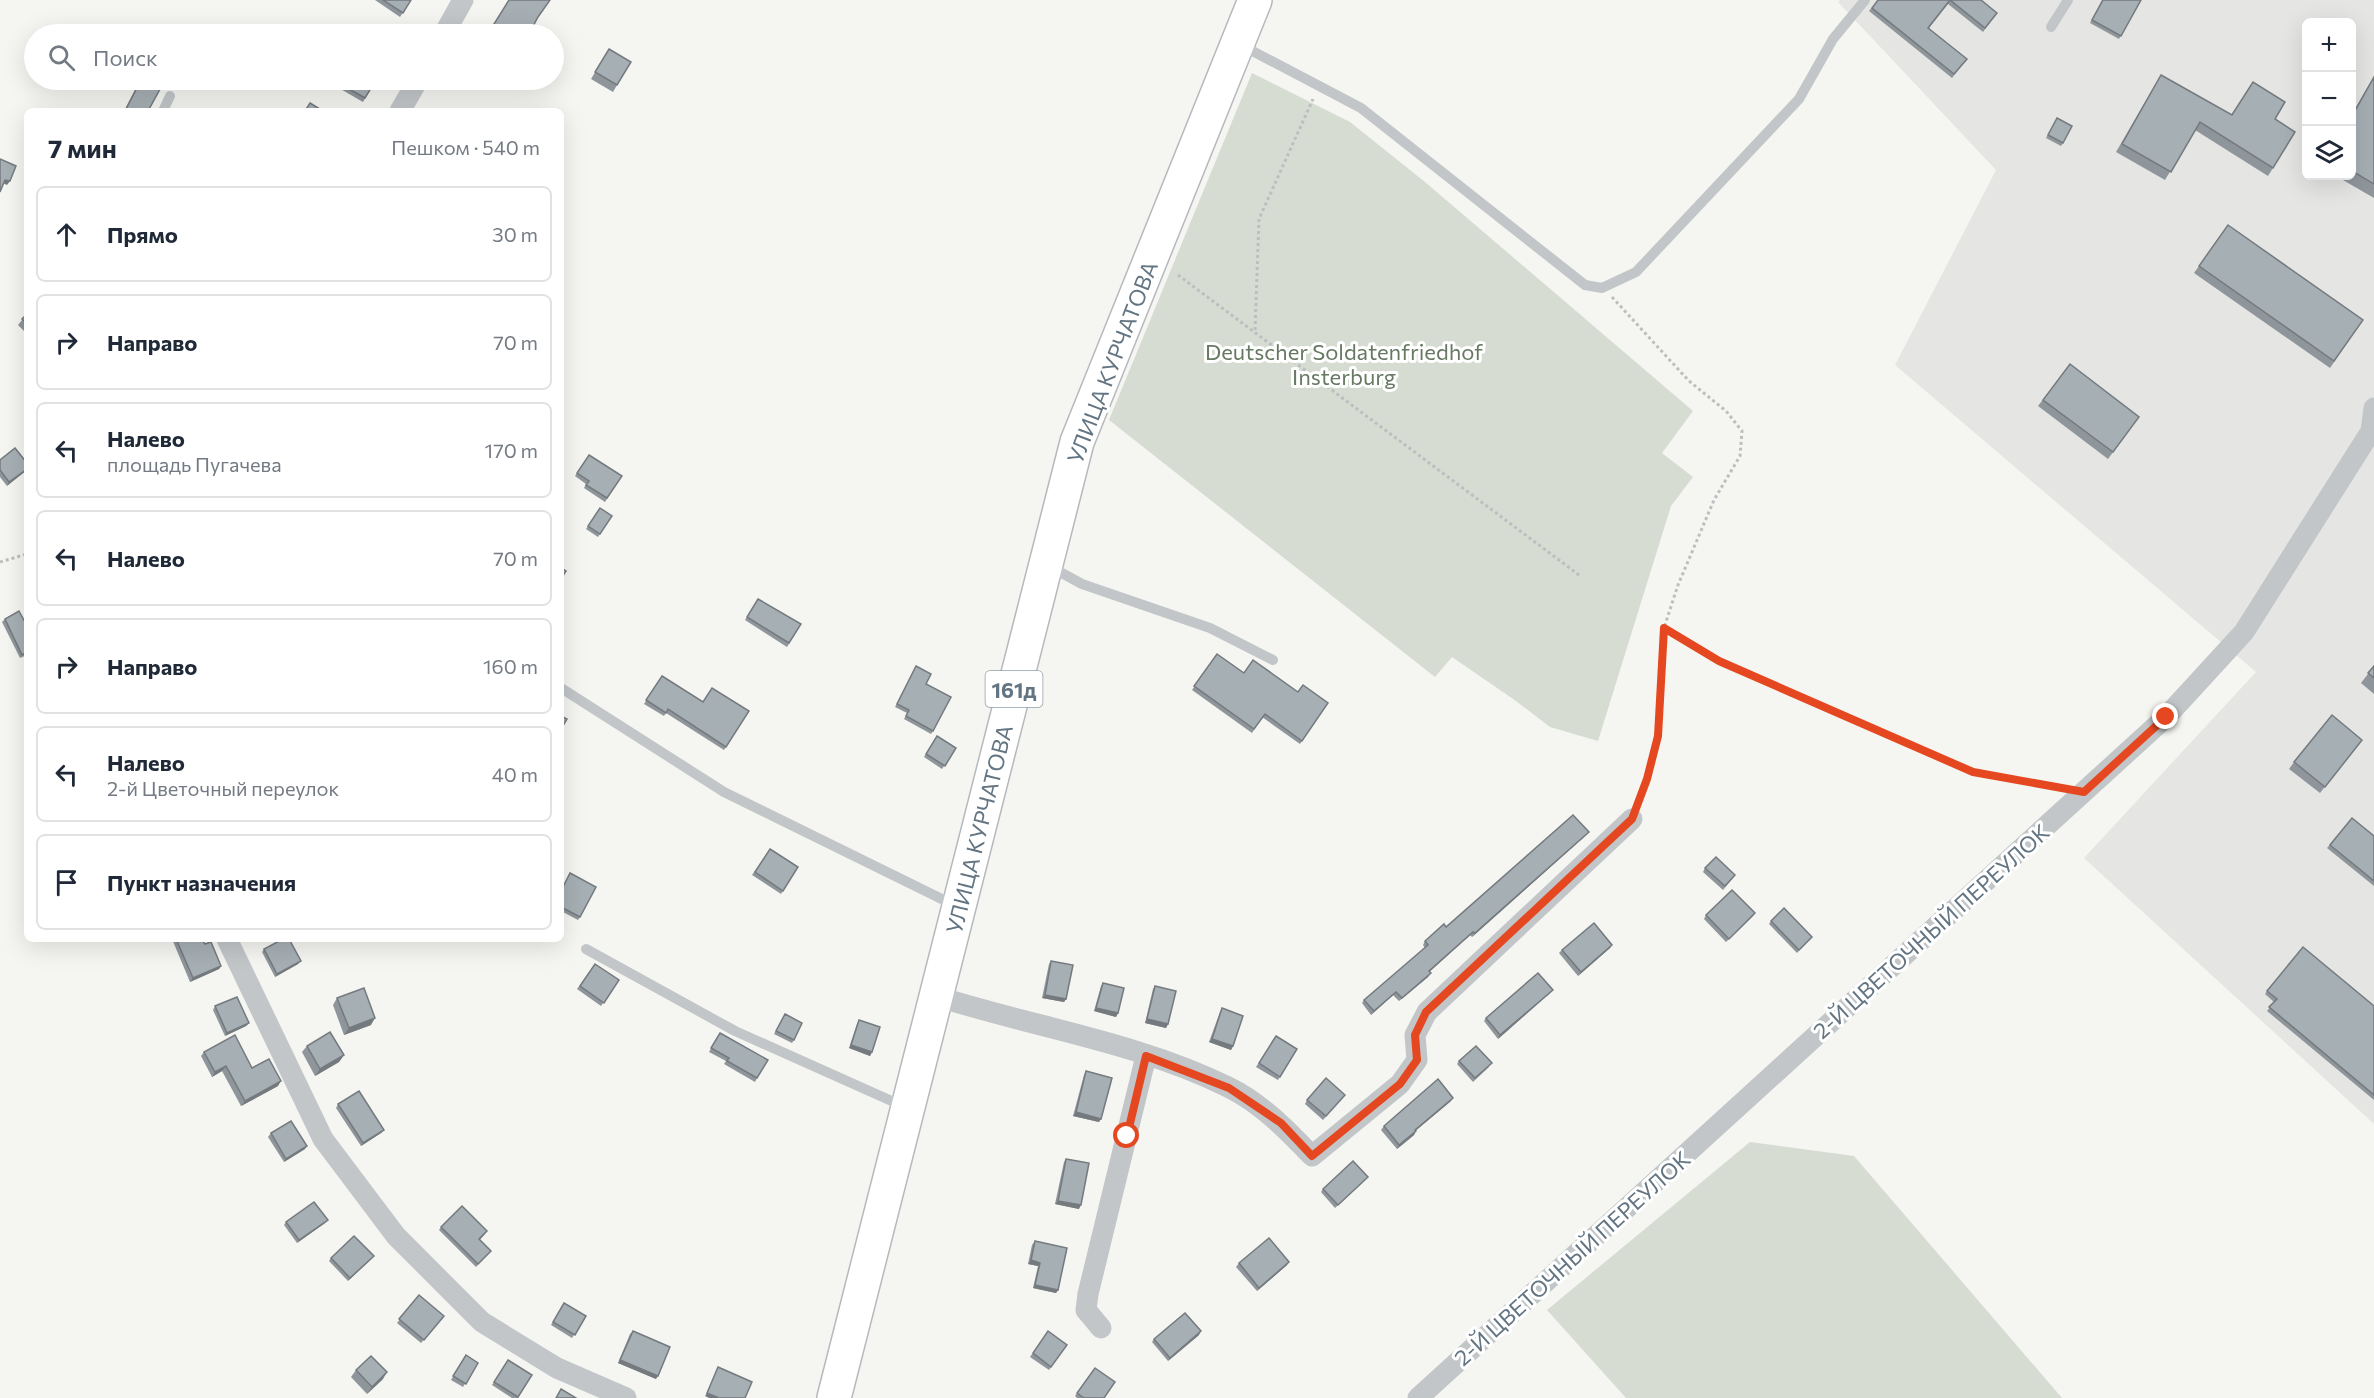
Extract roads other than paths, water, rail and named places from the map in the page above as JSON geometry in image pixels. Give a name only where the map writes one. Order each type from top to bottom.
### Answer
[{"type":"main road","name":"УЛИЦА КУРЧАТОВА","points":[[834,1398],[1077,442],[1255,0]]},
{"type":"street","points":[[450,24],[463,0]]},
{"type":"street","points":[[402,108],[412,90]]},
{"type":"street","name":"2-Й ЦВЕТОЧНЫЙ ПЕРЕУЛОК","points":[[1418,1398],[2166,717],[2244,632],[2371,431],[2374,408]]},
{"type":"street","points":[[936,996],[987,1012],[1098,1040],[1229,1088],[1281,1123],[1312,1156],[1400,1084],[1417,1060],[1415,1035],[1426,1012],[1632,819]]},
{"type":"street","points":[[228,942],[323,1139],[396,1236],[482,1322],[557,1368],[626,1398]]},
{"type":"street","points":[[1101,1328],[1086,1310],[1088,1294],[1146,1056]]},
{"type":"lane","points":[[1238,43],[1361,108],[1585,285],[1602,288],[1636,272],[1760,142],[1799,99],[1833,39],[1865,0]]},
{"type":"lane","points":[[2051,27],[2068,0]]},
{"type":"lane","points":[[164,108],[170,96]]},
{"type":"lane","points":[[1046,564],[1082,584],[1210,628],[1273,660]]},
{"type":"lane","points":[[564,690],[724,792],[959,908]]},
{"type":"lane","points":[[586,949],[735,1031],[908,1108]]},
{"type":"park label","name":"Deutscher Soldatenfriedhof Insterburg","points":[[1344,364]]}]
